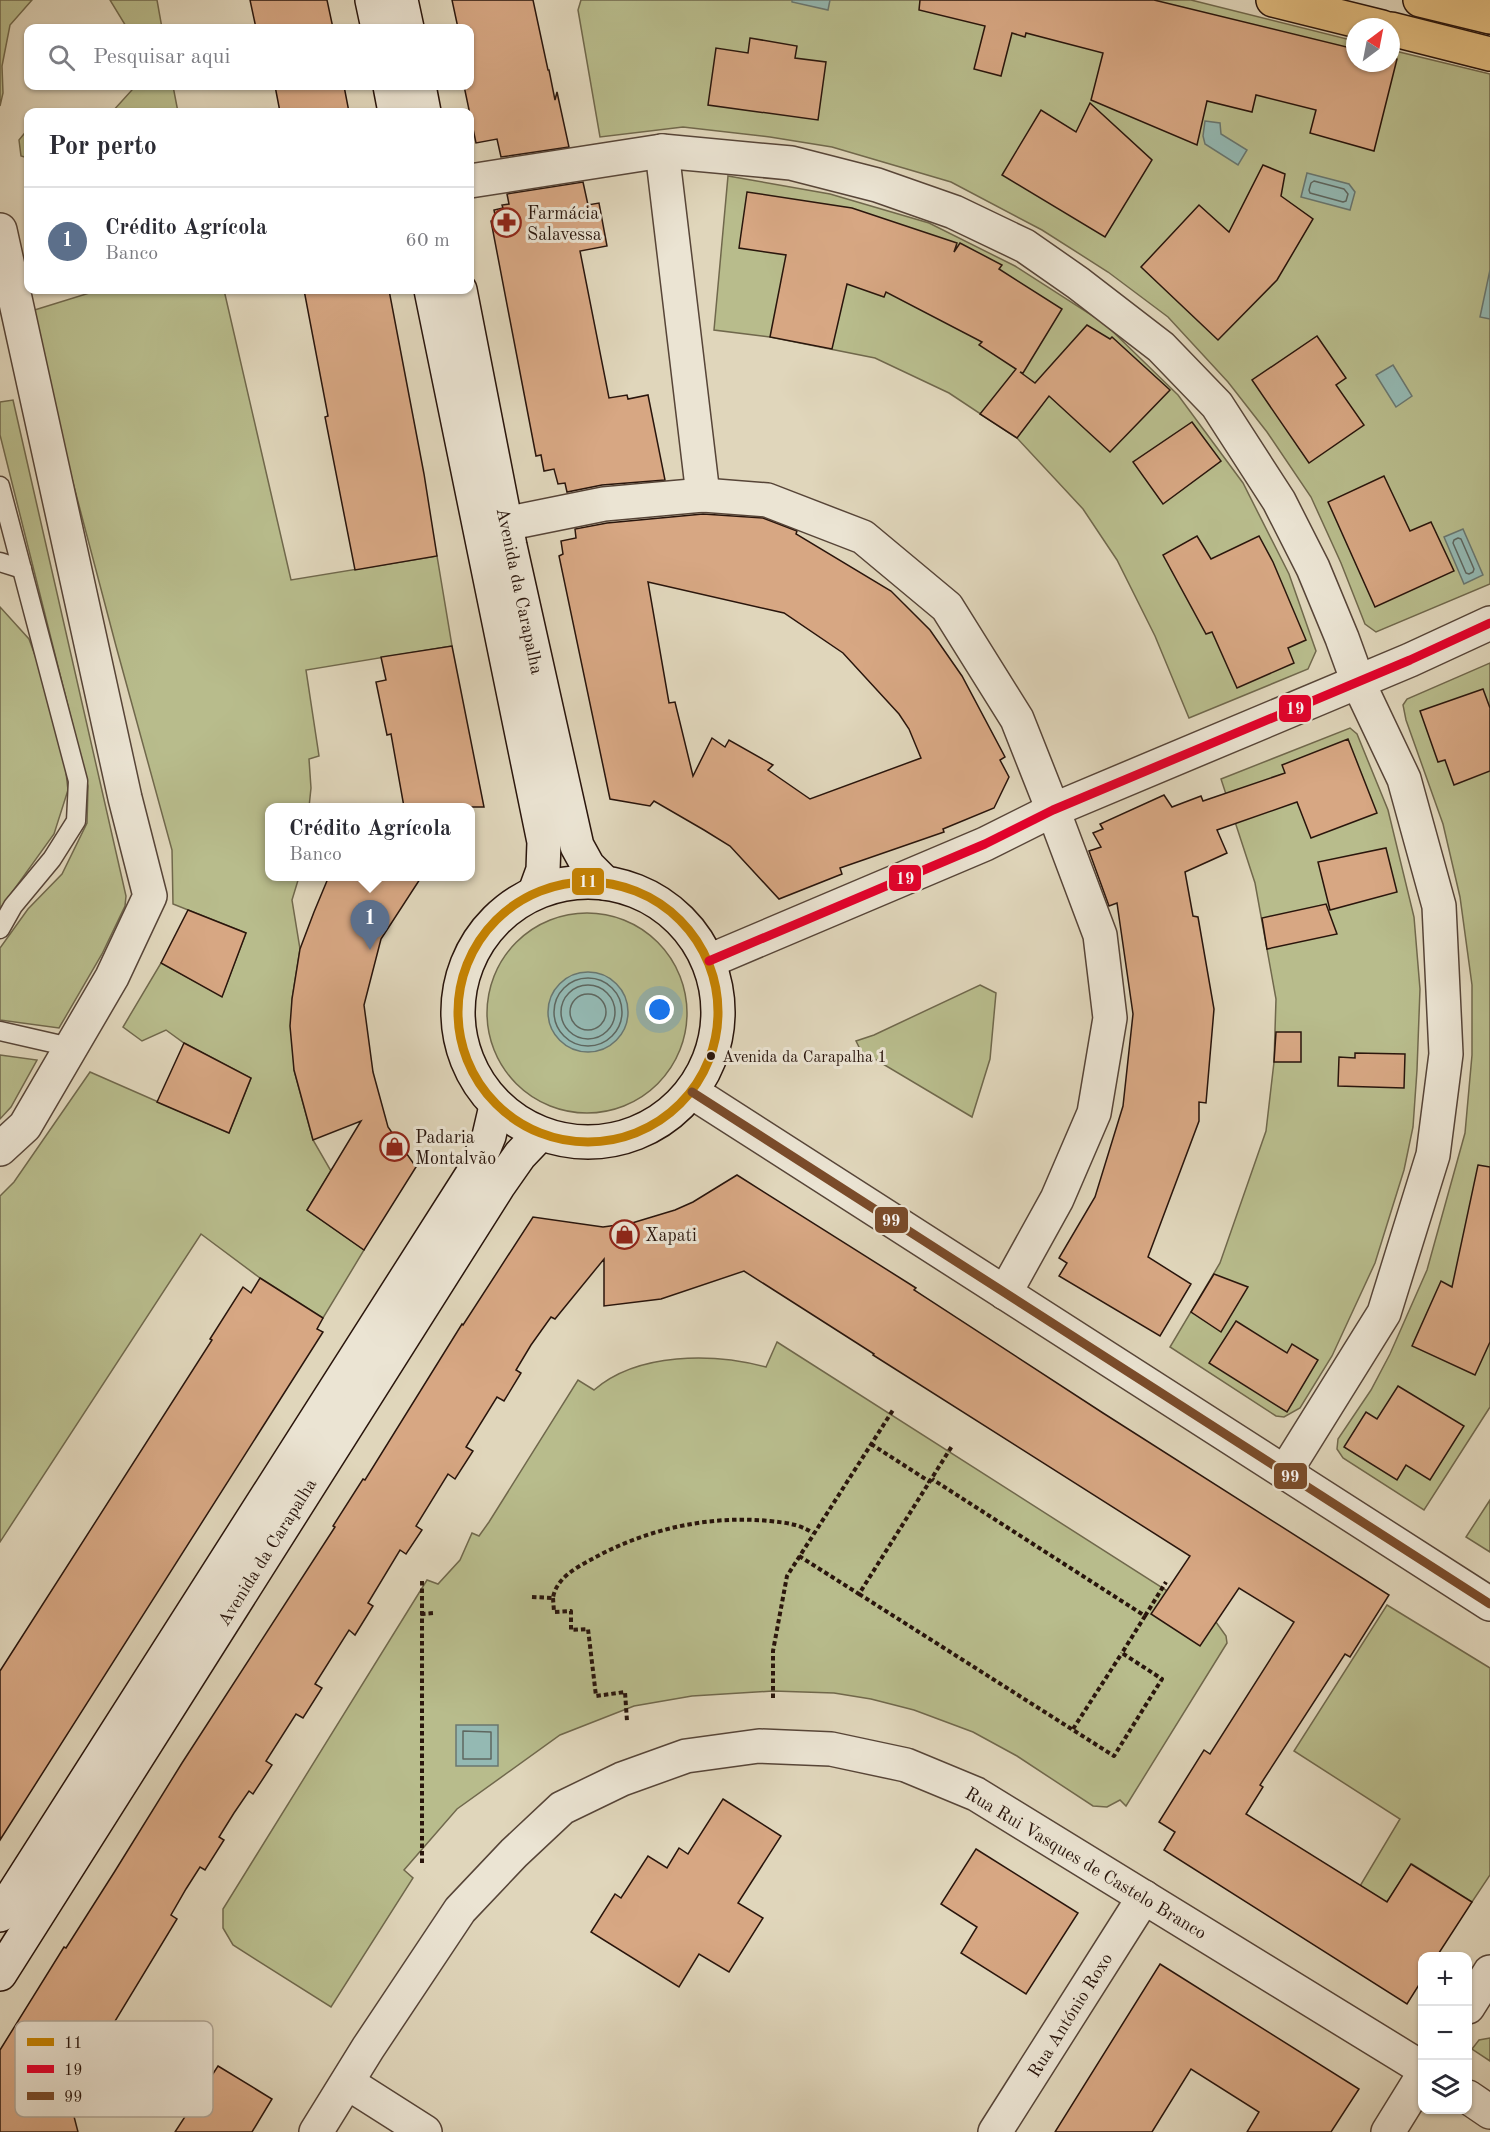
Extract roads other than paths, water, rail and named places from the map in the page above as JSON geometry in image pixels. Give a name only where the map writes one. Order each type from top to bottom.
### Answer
[{"type":"main road","points":[[1273,0],[1346,18]]},
{"type":"main road","points":[[1420,0],[1490,17]]},
{"type":"main road","points":[[1400,31],[1490,54]]},
{"type":"street","points":[[372,0],[377,24]]},
{"type":"street","points":[[401,0],[406,24]]},
{"type":"street","points":[[391,90],[394,108]]},
{"type":"street","points":[[420,90],[423,108]]},
{"type":"street","points":[[662,151],[703,495]]},
{"type":"street","points":[[474,180],[662,151],[791,163],[877,185],[954,212],[1025,246],[1078,283],[1161,347],[1217,405],[1279,501],[1313,568],[1358,682],[1404,779],[1439,906],[1446,1054],[1433,1155],[1384,1313],[1285,1472]]},
{"type":"street","points":[[0,230],[19,274],[125,798],[150,896],[112,977],[25,1126],[0,1149]]},
{"type":"street","points":[[432,294],[544,842],[543,870],[535,892]]},
{"type":"street","name":"Avenida da Carapalha","points":[[461,294],[505,524],[577,846],[588,866],[605,883]]},
{"type":"street","points":[[505,524],[604,504],[703,495],[767,500],[863,537],[947,607],[1017,719],[1100,935],[1110,1018],[1095,1113],[1057,1199],[1005,1293]]},
{"type":"street","points":[[709,961],[985,844],[1053,810],[1358,682],[1490,622]]},
{"type":"street","points":[[586,881],[605,883],[624,886],[659,902],[688,928],[709,961],[718,994],[718,1028],[710,1062],[692,1092],[662,1121],[624,1139],[581,1143],[540,1134],[517,1122],[496,1106],[471,1072],[458,1031],[458,989],[473,948],[500,915],[535,892],[560,884],[586,881]]},
{"type":"street","points":[[692,1092],[1490,1604]]},
{"type":"street","name":"Avenida da Carapalha","points":[[0,1915],[475,1170],[489,1136],[496,1106]]},
{"type":"street","name":"Avenida da Carapalha","points":[[0,1974],[499,1185],[520,1155],[540,1134]]},
{"type":"street","name":"Rua Rui Vasques de Castelo Branco","points":[[316,2132],[368,2048],[460,1910],[514,1853],[562,1808],[622,1779],[686,1756],[759,1746],[831,1749],[906,1765],[976,1794],[1418,2066]]},
{"type":"street","name":"Rua António Roxo","points":[[995,2132],[1144,1897]]},
{"type":"street","points":[[1468,2006],[1490,1972]]},
{"type":"street","points":[[348,2083],[425,2132]]},
{"type":"street","points":[[1388,2132],[1418,2083]]},
{"type":"street","points":[[1472,2100],[1490,2112]]},
{"type":"lane","points":[[0,486],[78,781],[76,821],[52,859],[13,906],[0,929]]},
{"type":"lane","points":[[0,562],[22,569]]},
{"type":"lane","points":[[0,1031],[70,1047]]},
{"type":"water","points":[[792,0],[830,0],[828,10],[792,2]]},
{"type":"water","points":[[1205,121],[1220,123],[1221,134],[1247,150],[1238,165],[1205,144],[1203,136]]},
{"type":"water","points":[[1307,173],[1349,184],[1355,192],[1350,210],[1301,197]]},
{"type":"water","points":[[1490,270],[1490,319],[1480,317]]},
{"type":"water","points":[[1393,365],[1412,396],[1396,407],[1376,375]]},
{"type":"water","points":[[1463,529],[1483,575],[1464,584],[1444,537]]},
{"type":"water","points":[[580,972],[596,972],[610,978],[622,990],[628,1004],[628,1020],[622,1034],[610,1046],[596,1052],[580,1052],[566,1046],[554,1034],[548,1020],[548,1004],[554,990],[566,978]]},
{"type":"water","points":[[456,1725],[498,1725],[498,1766],[456,1766]]},
{"type":"place","name":"Farmácia Salavessa","points":[[506,223]]},
{"type":"place","name":"Crédito Agrícola","points":[[370,950]]},
{"type":"place","name":"Avenida da Carapalha 1","points":[[711,1056]]},
{"type":"place","name":"Padaria Montalvão","points":[[394,1147]]},
{"type":"place","name":"Xapati","points":[[624,1235]]}]
